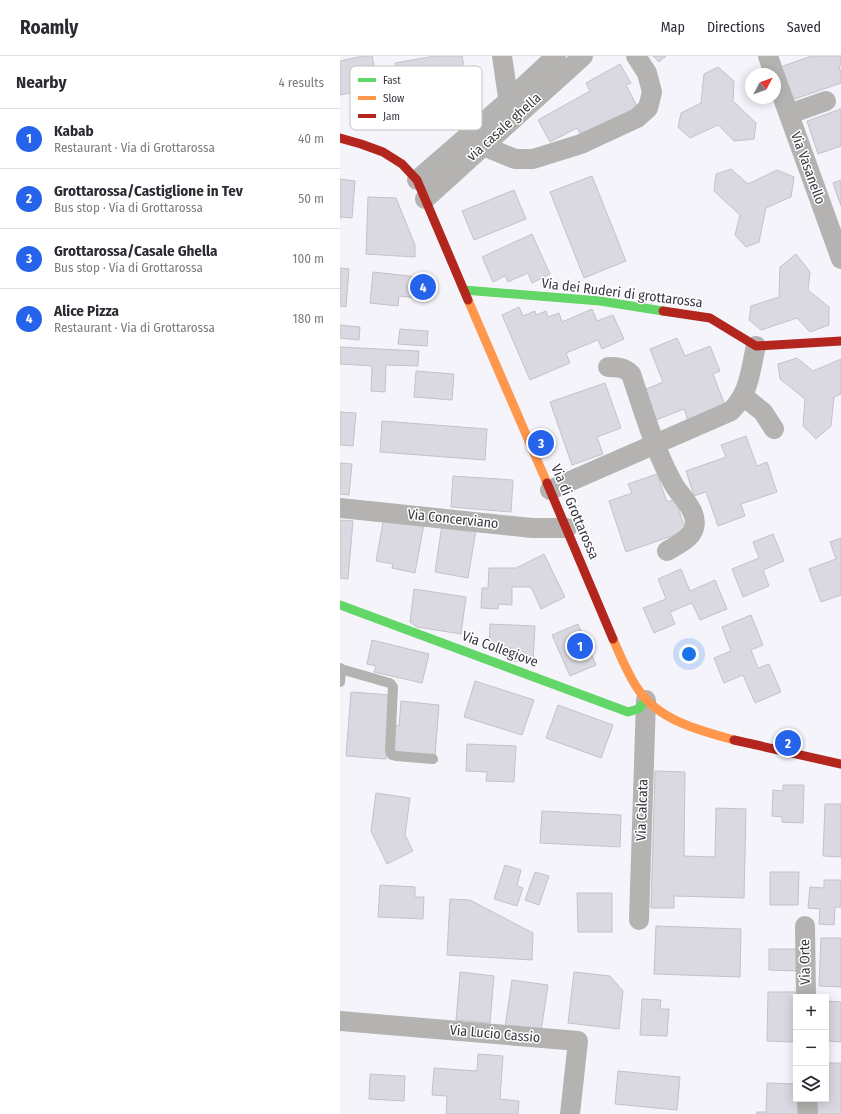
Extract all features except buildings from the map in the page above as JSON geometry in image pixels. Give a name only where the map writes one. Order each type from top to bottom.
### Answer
[{"type":"street","points":[[502,56],[512,120]]},
{"type":"street","name":"via casale ghella","points":[[482,124],[556,56]]},
{"type":"street","name":"via casale ghella","points":[[425,199],[583,56]]},
{"type":"street","points":[[483,146],[515,159],[533,158],[581,144],[637,118],[648,108],[652,92],[647,74],[636,56]]},
{"type":"street","name":"Via Vasanello","points":[[768,56],[772,68]]},
{"type":"street","name":"Via Vasanello","points":[[781,92],[841,259]]},
{"type":"street","points":[[789,114],[826,101]]},
{"type":"street","name":"via casale ghella","points":[[417,180],[475,130]]},
{"type":"street","name":"Via di Grottarossa","points":[[340,138],[359,142],[386,154],[412,173],[417,180],[624,664],[636,687],[646,700],[670,718],[698,730],[756,746],[841,764]]},
{"type":"street","name":"Via dei Ruderi di grottarossa","points":[[464,290],[600,301],[710,318],[756,346]]},
{"type":"street","points":[[550,490],[731,411],[746,391],[756,346],[841,341]]},
{"type":"street","points":[[608,367],[621,367],[631,374],[655,444],[673,484],[681,497],[690,507],[694,517],[695,527],[690,536],[667,551]]},
{"type":"street","points":[[743,396],[763,412],[774,429]]},
{"type":"street","name":"Via Concerviano","points":[[340,508],[532,528],[567,528]]},
{"type":"street","name":"Via Collegiove","points":[[340,605],[628,712],[640,708],[646,700]]},
{"type":"street","name":"Via Calcata","points":[[639,920],[646,700]]},
{"type":"street","name":"Via Orte","points":[[805,926],[806,994]]},
{"type":"street","name":"Via Lucio Cassio","points":[[340,1021],[578,1041],[570,1114]]},
{"type":"street","points":[[807,1102],[808,1114]]},
{"type":"lane","points":[[340,682],[341,669],[390,683],[393,687],[390,752],[392,755],[396,756],[433,759]]},
{"type":"traffic: fast","points":[[464,290],[600,301],[663,311]]},
{"type":"traffic: fast","points":[[340,605],[628,712],[638,709],[646,700]]},
{"type":"traffic: slow","points":[[468,300],[547,483]]},
{"type":"traffic: slow","points":[[613,639],[632,680],[649,702],[670,718],[682,724],[734,740]]},
{"type":"traffic: jam","points":[[340,138],[383,152],[402,164],[417,180],[468,300]]},
{"type":"traffic: jam","points":[[663,311],[710,318],[756,346],[841,341]]},
{"type":"traffic: jam","points":[[547,483],[613,639]]},
{"type":"traffic: jam","points":[[734,740],[841,764]]},
{"type":"place","name":"Alice Pizza","points":[[423,287]]},
{"type":"place","name":"Grottarossa/Casale Ghella","points":[[541,443]]},
{"type":"place","name":"Kabab","points":[[580,646]]},
{"type":"place","name":"Grottarossa/Castiglione in Tev","points":[[788,743]]}]
